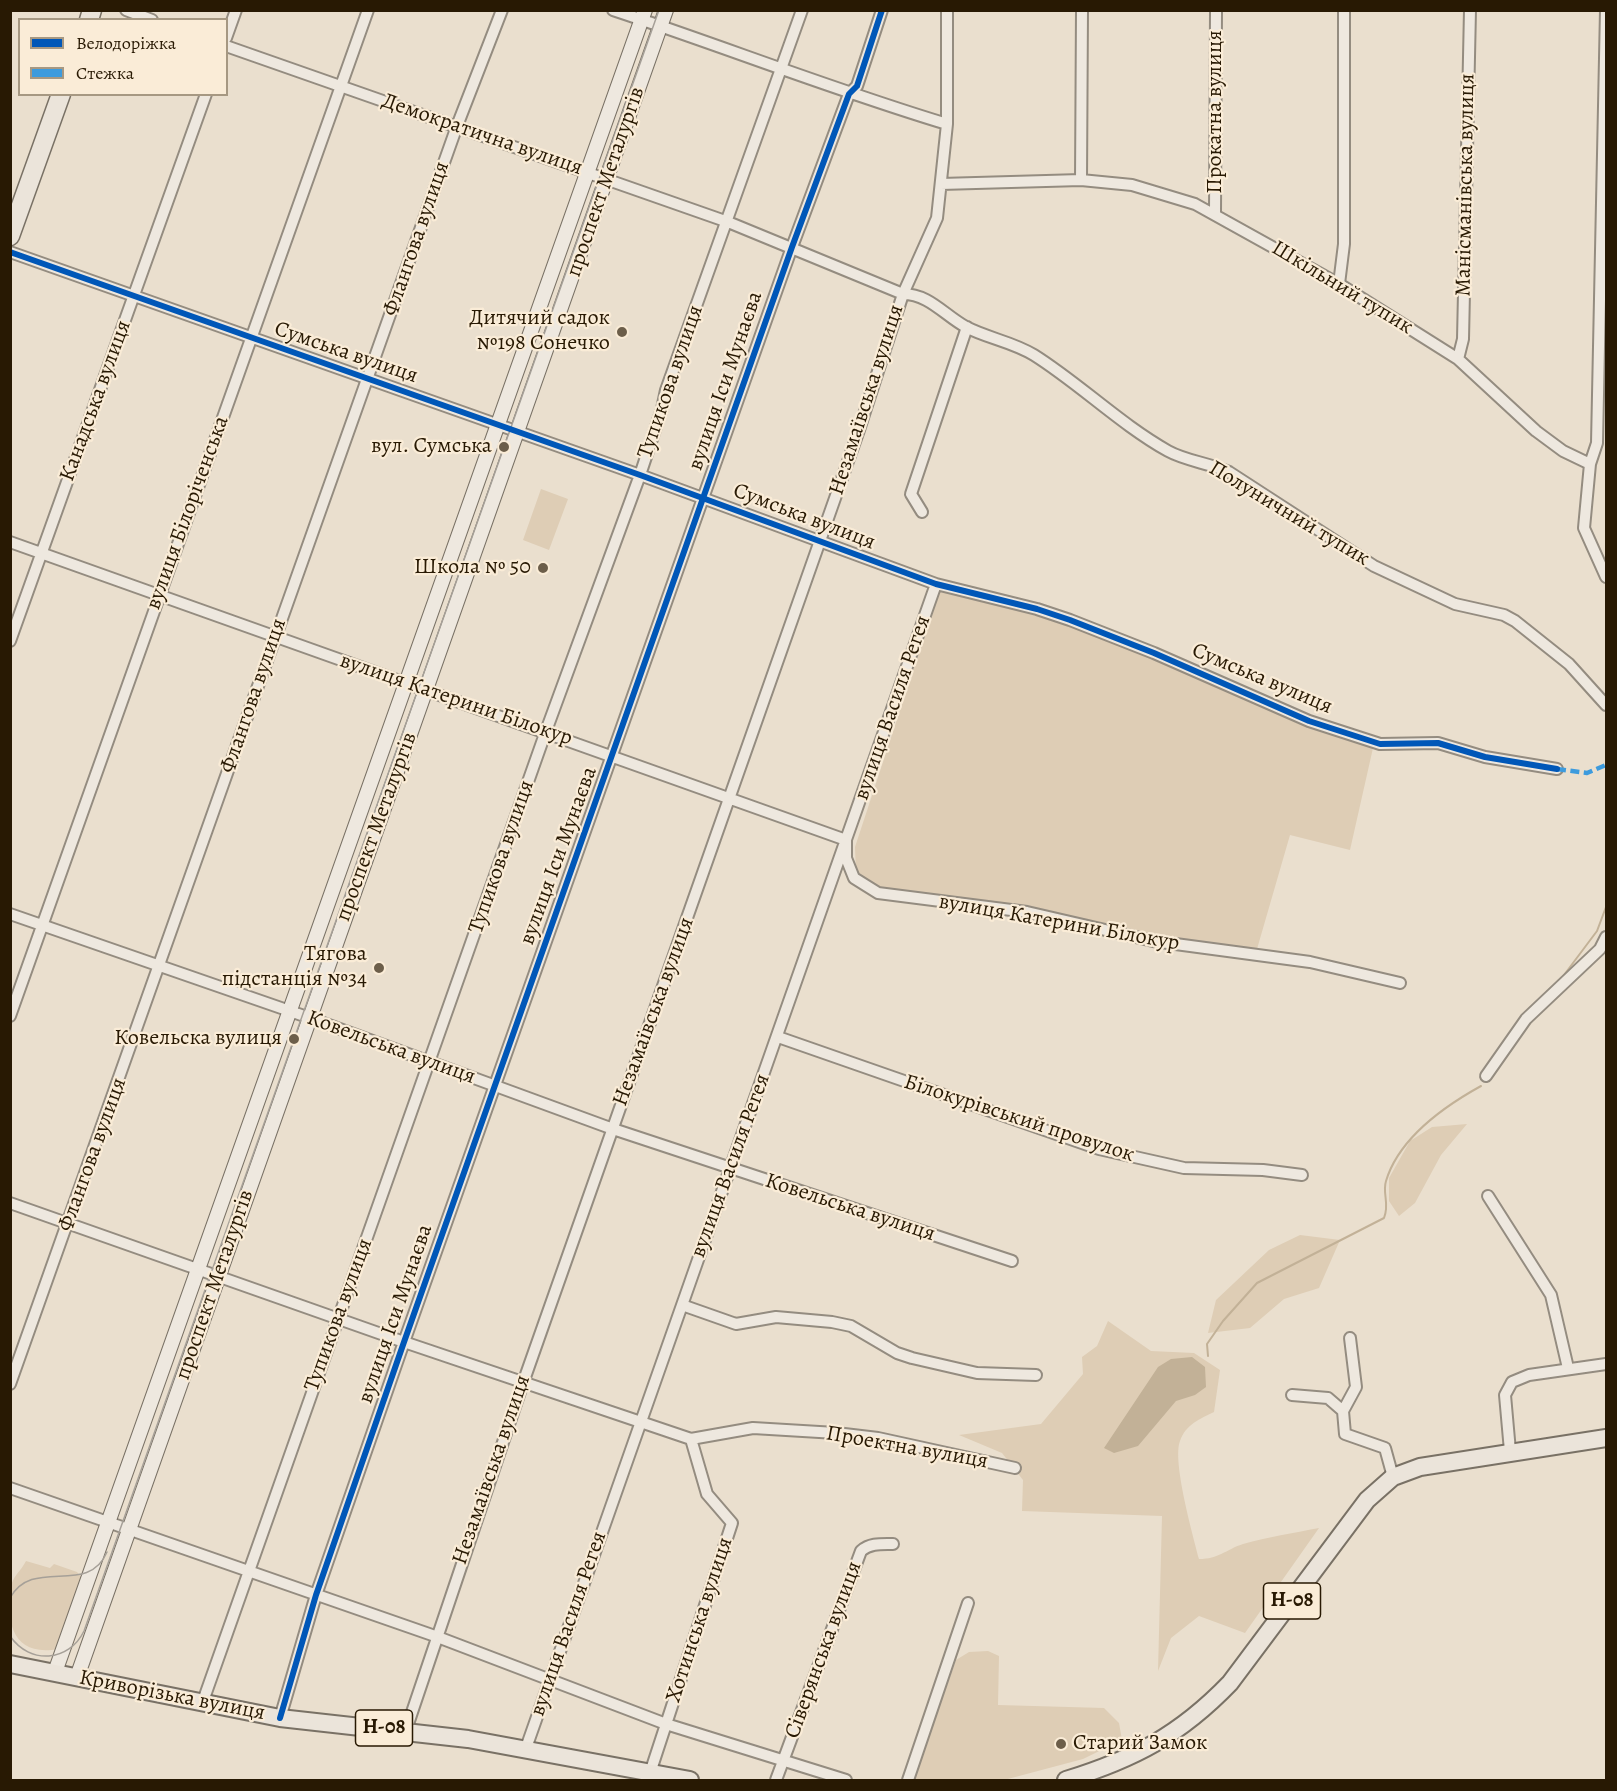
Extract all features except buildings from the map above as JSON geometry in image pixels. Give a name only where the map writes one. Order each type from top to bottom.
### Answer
[{"type":"highway","points":[[10,236],[60,96]]},
{"type":"main road","name":"проспект Металургів","points":[[77,1677],[666,10]]},
{"type":"main road","name":"проспект Металургів","points":[[55,1672],[200,1269],[643,15]]},
{"type":"main road","name":"Н-08","points":[[1066,1780],[1142,1752],[1188,1723],[1209,1705],[1230,1683],[1367,1500],[1393,1477],[1420,1467],[1510,1451],[1606,1438]]},
{"type":"main road","name":"Криворізька вулиця","points":[[10,1664],[280,1718],[405,1730],[526,1748],[690,1780]]},
{"type":"street","points":[[126,10],[147,18]]},
{"type":"street","points":[[228,32],[236,10]]},
{"type":"street","name":"вулиця Білоріченська","points":[[10,1016],[368,10]]},
{"type":"street","name":"Флангова вулиця","points":[[10,1384],[457,126],[502,10]]},
{"type":"street","points":[[613,10],[643,15],[660,27],[782,68],[849,94],[947,124]]},
{"type":"street","name":"Тупикова вулиця","points":[[202,1704],[546,731],[640,475],[663,410],[666,390],[802,10]]},
{"type":"street","name":"вулиця Іси Мунаєва","points":[[280,1718],[316,1595],[404,1342],[705,499],[792,247],[849,94],[857,86],[882,10]]},
{"type":"street","name":"Незамаївська вулиця","points":[[405,1730],[435,1636],[819,543],[903,294],[937,218],[947,124],[947,10]]},
{"type":"street","points":[[1081,180],[1082,10]]},
{"type":"street","name":"Прокатна вулиця","points":[[1215,214],[1216,10]]},
{"type":"street","points":[[1339,284],[1344,244],[1344,10]]},
{"type":"street","name":"Манісманівська вулиця","points":[[1458,358],[1463,339],[1470,10]]},
{"type":"street","points":[[1606,10],[1597,443],[1590,464],[1584,528],[1606,578]]},
{"type":"street","name":"Демократична вулиця","points":[[228,47],[728,222],[903,294]]},
{"type":"street","name":"Канадська вулиця","points":[[10,640],[205,96]]},
{"type":"street","name":"Шкільний тупик","points":[[941,184],[1081,180],[1132,185],[1195,204],[1339,284],[1458,358],[1536,431],[1563,451],[1590,464]]},
{"type":"street","name":"Сумська вулиця","points":[[10,252],[640,475],[819,543],[936,584],[1037,609],[1070,620],[1154,653],[1309,721],[1380,744],[1438,743],[1485,757],[1557,770]]},
{"type":"street","name":"Полуничний тупик","points":[[903,294],[920,296],[967,327],[1030,353],[1072,379],[1170,452],[1209,463],[1228,472],[1374,566],[1455,604],[1504,615],[1515,621],[1581,675],[1606,705]]},
{"type":"street","points":[[922,512],[911,494],[967,327]]},
{"type":"street","name":"вулиця Катерини Білокур","points":[[10,542],[546,731],[846,840],[846,858],[854,878],[878,893],[1027,912],[1153,941],[1310,963],[1400,984]]},
{"type":"street","name":"вулиця Василя Регея","points":[[526,1748],[936,584]]},
{"type":"street","name":"Ковельська вулиця","points":[[10,914],[310,1018],[612,1129],[1012,1261]]},
{"type":"street","points":[[1486,1076],[1526,1019],[1603,951],[1606,937]]},
{"type":"street","name":"Білокурівський провулок","points":[[778,1037],[1099,1149],[1184,1168],[1263,1170],[1302,1175]]},
{"type":"street","points":[[1488,1196],[1551,1294],[1568,1368]]},
{"type":"street","name":"Проектна вулиця","points":[[10,1203],[404,1342],[691,1439],[753,1428],[824,1432],[878,1438],[1015,1468]]},
{"type":"street","points":[[682,1305],[736,1324],[776,1317],[832,1322],[851,1326],[897,1353],[912,1358],[977,1373],[1036,1375]]},
{"type":"street","points":[[1350,1338],[1356,1387],[1343,1411],[1345,1434],[1385,1448],[1393,1477]]},
{"type":"street","points":[[1510,1451],[1505,1405],[1508,1386],[1519,1378],[1568,1368],[1606,1364]]},
{"type":"street","points":[[1292,1395],[1328,1398],[1343,1411]]},
{"type":"street","name":"Хотинська вулиця","points":[[650,1773],[732,1523],[707,1494],[691,1439]]},
{"type":"street","points":[[10,1488],[435,1636],[666,1724],[846,1780]]},
{"type":"street","name":"Сіверянська вулиця","points":[[776,1780],[861,1551],[875,1545],[893,1544]]},
{"type":"street","points":[[908,1780],[968,1603]]},
{"type":"shaded area","points":[[541,489],[568,499],[549,550],[523,540]]},
{"type":"shaded area","points":[[940,589],[1036,612],[1144,655],[1302,725],[1373,748],[1350,850],[1290,835],[1257,949],[1142,935],[872,888],[856,873],[855,847]]},
{"type":"shaded area","points":[[1467,1124],[1441,1155],[1415,1203],[1399,1216],[1389,1201],[1389,1178],[1410,1141],[1432,1127]]},
{"type":"shaded area","points":[[1300,1235],[1340,1240],[1319,1288],[1284,1299],[1250,1328],[1208,1333],[1216,1300],[1269,1250]]},
{"type":"shaded area","points":[[1108,1321],[1151,1351],[1194,1353],[1220,1370],[1214,1412],[1186,1430],[1178,1451],[1184,1498],[1199,1559],[1217,1556],[1237,1546],[1252,1542],[1319,1528],[1245,1633],[1199,1616],[1171,1638],[1158,1671],[1162,1516],[1022,1511],[1023,1480],[1002,1453],[959,1435],[1041,1424],[1083,1374],[1082,1357],[1097,1346]]},
{"type":"shaded area","points":[[1192,1357],[1205,1367],[1206,1387],[1195,1395],[1176,1401],[1138,1446],[1114,1453],[1104,1448],[1158,1367],[1171,1359]]},
{"type":"shaded area","points":[[26,1561],[50,1568],[54,1564],[77,1572],[83,1579],[58,1649],[31,1648],[22,1643],[12,1625],[9,1601],[12,1583]]},
{"type":"shaded area","points":[[988,1651],[999,1656],[998,1705],[1104,1708],[1119,1723],[1122,1740],[1083,1759],[1004,1780],[913,1780],[956,1660],[969,1652]]},
{"type":"waterway","points":[[1561,979],[1597,931],[1606,907]]},
{"type":"waterway","points":[[1208,1356],[1207,1344],[1223,1321],[1257,1283],[1384,1218],[1386,1181],[1401,1151],[1424,1125],[1481,1086]]},
{"type":"tram line","points":[[10,1636],[28,1652],[49,1656],[69,1649],[84,1631],[659,10]]},
{"type":"tram line","points":[[10,1598],[20,1586],[32,1579],[87,1572],[98,1565],[107,1552]]},
{"type":"marked path","points":[[1557,769],[1587,773],[1606,765]]},
{"type":"cycle path","points":[[280,1718],[316,1595],[404,1342],[792,247],[849,94],[857,86],[882,10]]},
{"type":"cycle path","points":[[10,252],[640,475],[936,584],[1037,609],[1070,620],[1154,653],[1309,721],[1380,744],[1438,743],[1485,757],[1557,769]]},
{"type":"place","name":"Дитячий садок №198 Сонечко","points":[[622,332]]},
{"type":"place","name":"вул. Сумська","points":[[504,447]]},
{"type":"place","name":"Школа № 50","points":[[543,568]]},
{"type":"place","name":"Тягова пiдстанцiя №34","points":[[379,968]]},
{"type":"place","name":"Ковельска вулиця","points":[[294,1039]]},
{"type":"place","name":"Старий Замок","points":[[1061,1744]]}]
